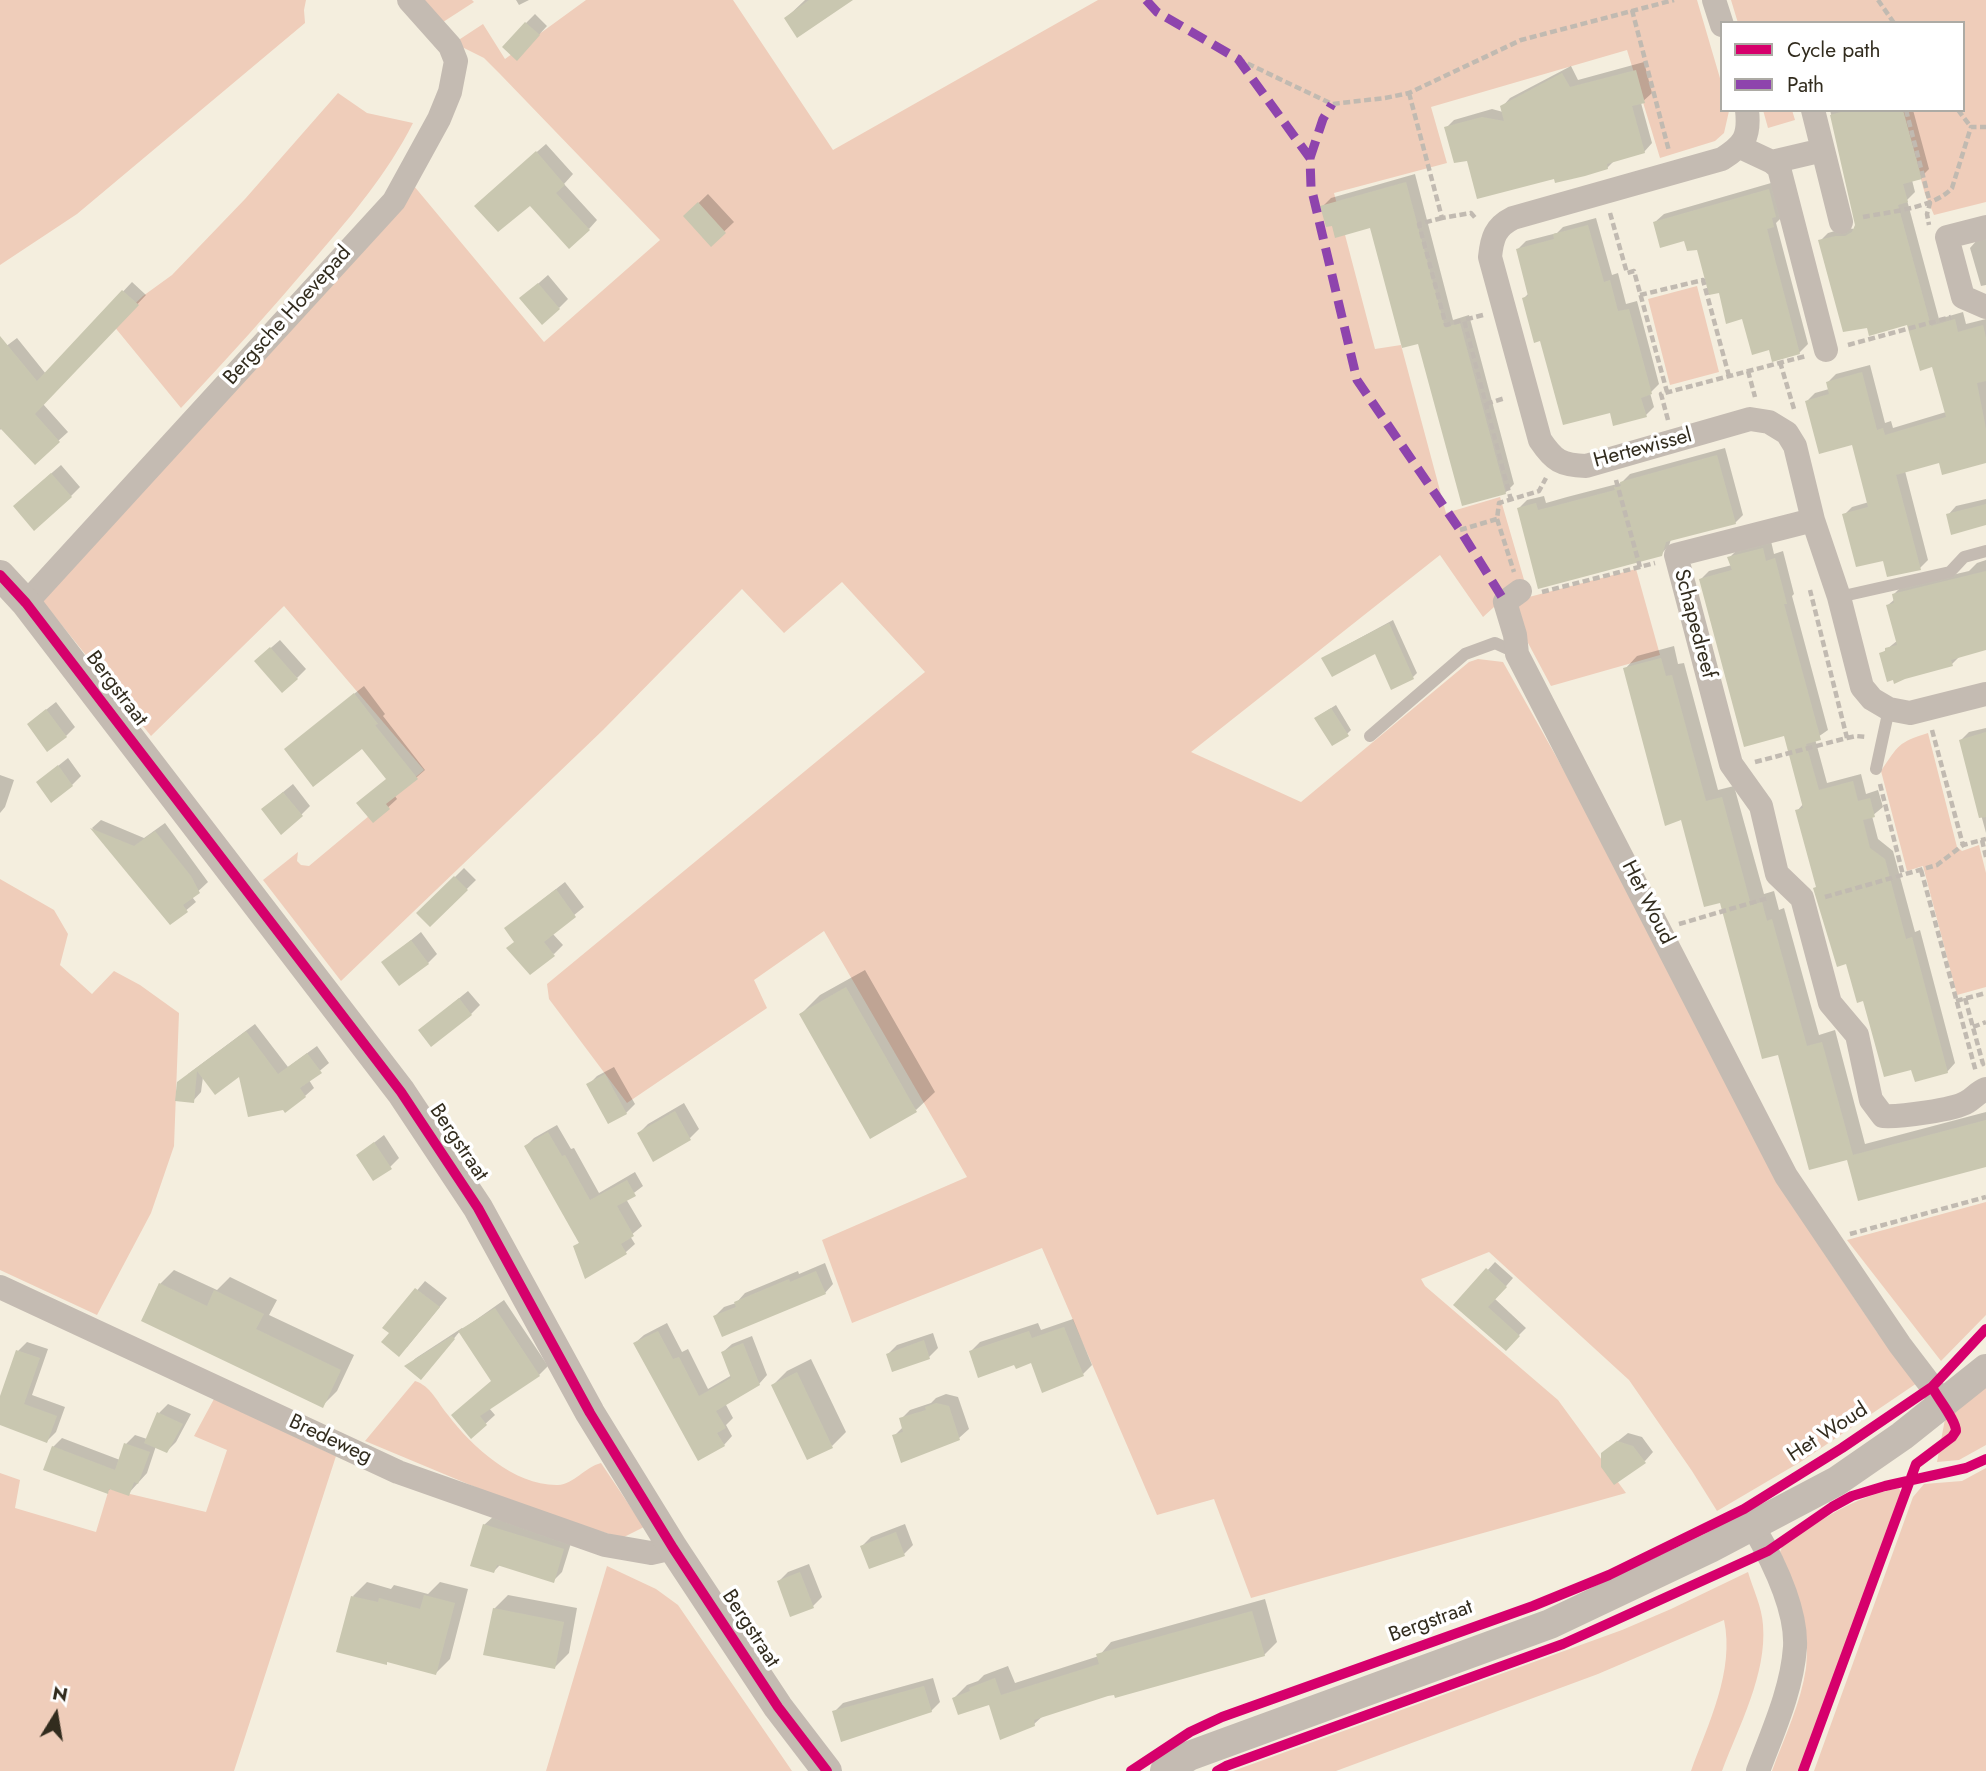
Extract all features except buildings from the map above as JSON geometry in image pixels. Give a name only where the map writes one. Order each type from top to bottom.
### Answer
[{"type":"street","name":"Bergsche Hoevepad","points":[[26,603],[394,201],[439,119],[450,92],[456,61],[450,46],[409,0]]},
{"type":"street","points":[[1714,0],[1721,21]]},
{"type":"street","points":[[1557,460],[1540,440],[1490,257],[1492,239],[1500,225],[1513,218],[1722,159],[1740,147],[1748,130],[1747,112]]},
{"type":"street","points":[[1814,112],[1842,222]]},
{"type":"street","points":[[1740,147],[1779,168],[1826,351]]},
{"type":"street","points":[[1772,162],[1823,150]]},
{"type":"street","points":[[1986,227],[1947,237],[1963,297],[1986,307]]},
{"type":"street","name":"Hertewissel","points":[[1557,460],[1567,465],[1586,466],[1750,419],[1769,422],[1787,433]]},
{"type":"street","points":[[1787,433],[1796,446],[1813,520],[1839,597],[1862,687],[1872,699],[1889,709],[1910,713],[1986,694]]},
{"type":"street","name":"Schapedreef","points":[[1813,520],[1676,555],[1734,768],[1761,806],[1777,874],[1802,898],[1830,1003],[1857,1035],[1871,1100],[1883,1116],[1898,1117],[1966,1103],[1983,1090]]},
{"type":"street","name":"Bergstraat","points":[[0,575],[26,603],[401,1092],[478,1208],[590,1413],[673,1548],[778,1707],[827,1771]]},
{"type":"street","name":"Het Woud","points":[[1520,591],[1505,602],[1515,635],[1517,654],[1786,1176],[1900,1345],[1932,1387],[1941,1405]]},
{"type":"street","name":"Bredeweg","points":[[0,1287],[398,1472],[605,1545],[651,1553],[673,1548]]},
{"type":"street","name":"Het Woud","points":[[1753,1526],[1837,1481],[1902,1436],[1986,1369]]},
{"type":"street","name":"Bergstraat","points":[[1165,1771],[1189,1756],[1550,1623],[1753,1526]]},
{"type":"street","points":[[1753,1526],[1768,1551],[1783,1590],[1792,1617],[1795,1645],[1792,1671],[1783,1704],[1758,1771]]},
{"type":"lane","points":[[1839,597],[1950,572],[1964,557],[1986,551]]},
{"type":"lane","points":[[1370,736],[1465,654],[1495,643],[1517,654]]},
{"type":"lane","points":[[1876,769],[1889,709]]},
{"type":"path","points":[[1238,59],[1332,104],[1385,98],[1409,93],[1521,40],[1674,0]]},
{"type":"path","points":[[1878,0],[1893,21]]},
{"type":"path","points":[[1632,10],[1675,172]]},
{"type":"path","points":[[1409,93],[1442,218]]},
{"type":"path","points":[[1907,112],[1930,203],[1927,214],[1930,227],[1947,237]]},
{"type":"path","points":[[1960,112],[1971,127]]},
{"type":"path","points":[[1930,203],[1952,188],[1971,127]]},
{"type":"path","points":[[1971,127],[1986,127]]},
{"type":"path","points":[[1604,192],[1627,273],[1634,271],[1667,392]]},
{"type":"path","points":[[1492,239],[1471,213],[1419,224],[1446,325],[1504,309]]},
{"type":"path","points":[[1640,295],[1703,280],[1729,376]]},
{"type":"path","points":[[1673,441],[1661,394],[1950,318],[1963,297]]},
{"type":"path","points":[[1464,320],[1511,500]]},
{"type":"path","points":[[1780,362],[1797,421],[1787,433]]},
{"type":"path","points":[[1611,459],[1640,567]]},
{"type":"path","points":[[1557,460],[1539,491],[1499,503],[1497,519],[1522,597],[1677,558]]},
{"type":"path","points":[[1460,530],[1497,519]]},
{"type":"path","points":[[1734,768],[1847,738],[1806,578]]},
{"type":"path","points":[[1927,709],[1963,845]]},
{"type":"path","points":[[1876,769],[1903,875]]},
{"type":"path","points":[[1804,903],[1937,865],[1963,845],[1984,840],[1986,857]]},
{"type":"path","points":[[1921,870],[1974,1066],[1983,1090]]},
{"type":"path","points":[[1661,929],[1776,895],[1785,881]]},
{"type":"path","points":[[1956,1001],[1986,993]]},
{"type":"path","points":[[1965,998],[1983,1054],[1983,1064],[1974,1066]]},
{"type":"path","points":[[1973,1027],[1986,1022]]},
{"type":"path","points":[[1829,1240],[1986,1197]]},
{"type":"shaded area","points":[[0,0],[306,0],[305,23],[77,214],[0,265]]},
{"type":"shaded area","points":[[422,0],[472,0],[474,2],[440,24]]},
{"type":"shaded area","points":[[586,0],[733,0],[833,150],[1098,0],[1697,0],[1720,78],[1720,112],[1729,112],[1724,133],[1715,141],[1660,158],[1627,50],[1431,107],[1447,163],[1334,193],[1375,349],[1401,345],[1446,513],[1500,497],[1529,597],[1636,569],[1660,655],[1551,686],[1504,598],[1483,617],[1440,555],[1191,752],[1301,802],[1469,662],[1478,659],[1503,662],[1575,790],[1824,1253],[1877,1332],[1920,1381],[1802,1461],[1717,1511],[1629,1380],[1489,1252],[1421,1279],[1425,1286],[1558,1400],[1626,1493],[1251,1598],[1214,1499],[1157,1515],[1042,1248],[852,1323],[822,1240],[967,1177],[824,931],[754,980],[767,1008],[627,1103],[549,999],[547,984],[925,672],[842,582],[784,633],[742,589],[603,730],[341,981],[263,880],[298,852],[297,861],[301,865],[309,866],[424,770],[284,606],[151,736],[40,598],[409,180],[544,342],[660,240],[484,58],[454,43],[483,24],[505,59]]},
{"type":"shaded area","points":[[1731,0],[1986,0],[1986,202],[1934,215],[1925,194],[1903,112],[1965,112],[1965,21],[1737,21]]},
{"type":"shaded area","points":[[338,93],[367,113],[413,123],[381,176],[330,241],[181,408],[113,325],[143,296],[172,275],[245,199]]},
{"type":"shaded area","points":[[1764,112],[1793,112],[1795,120],[1768,128]]},
{"type":"shaded area","points":[[1697,286],[1719,372],[1670,385],[1648,299]]},
{"type":"shaded area","points":[[1928,733],[1957,847],[1962,851],[1979,845],[1986,873],[1986,987],[1957,995],[1923,866],[1907,871],[1881,771],[1900,746],[1910,739]]},
{"type":"shaded area","points":[[0,879],[54,910],[68,934],[60,965],[92,994],[114,971],[140,985],[179,1013],[174,1146],[151,1213],[97,1315],[0,1270]]},
{"type":"shaded area","points":[[1986,1202],[1986,1315],[1941,1361],[1847,1240]]},
{"type":"shaded area","points":[[415,1381],[430,1391],[469,1440],[496,1462],[526,1479],[542,1484],[564,1484],[601,1463],[644,1527],[622,1538],[523,1507],[365,1441]]},
{"type":"shaded area","points":[[1986,1385],[1986,1445],[1959,1460],[1937,1462],[1945,1419]]},
{"type":"shaded area","points":[[214,1399],[336,1456],[234,1771],[0,1771],[0,1473],[20,1480],[15,1508],[96,1532],[109,1489],[206,1512],[227,1450],[194,1436]]},
{"type":"shaded area","points":[[1986,1468],[1986,1771],[1814,1771],[1913,1497],[1924,1484],[1962,1481]]},
{"type":"shaded area","points":[[1899,1488],[1902,1494],[1800,1771],[1772,1771],[1800,1694],[1807,1653],[1801,1608],[1780,1552],[1782,1547],[1852,1504]]},
{"type":"shaded area","points":[[607,1566],[656,1589],[678,1605],[792,1771],[546,1771]]},
{"type":"shaded area","points":[[1748,1572],[1762,1618],[1761,1662],[1750,1700],[1722,1771],[1691,1771],[1723,1678],[1726,1658],[1724,1620],[1598,1674],[1336,1771],[1233,1771],[1622,1630]]},
{"type":"marked path","points":[[1146,0],[1157,12],[1238,59],[1310,158],[1311,187],[1357,380],[1460,530],[1505,602]]},
{"type":"marked path","points":[[1310,158],[1323,119],[1332,104]]},
{"type":"cycle path","points":[[0,575],[26,603],[401,1092],[478,1208],[590,1413],[673,1548],[778,1707],[827,1771]]},
{"type":"cycle path","points":[[1131,1771],[1190,1732],[1222,1717],[1533,1606],[1609,1575],[1744,1509],[1842,1448],[1932,1387],[1986,1329]]},
{"type":"cycle path","points":[[1803,1771],[1916,1464],[1956,1431],[1950,1415],[1932,1387]]},
{"type":"cycle path","points":[[1217,1771],[1563,1644],[1768,1551],[1852,1496],[1966,1468],[1986,1459]]}]
